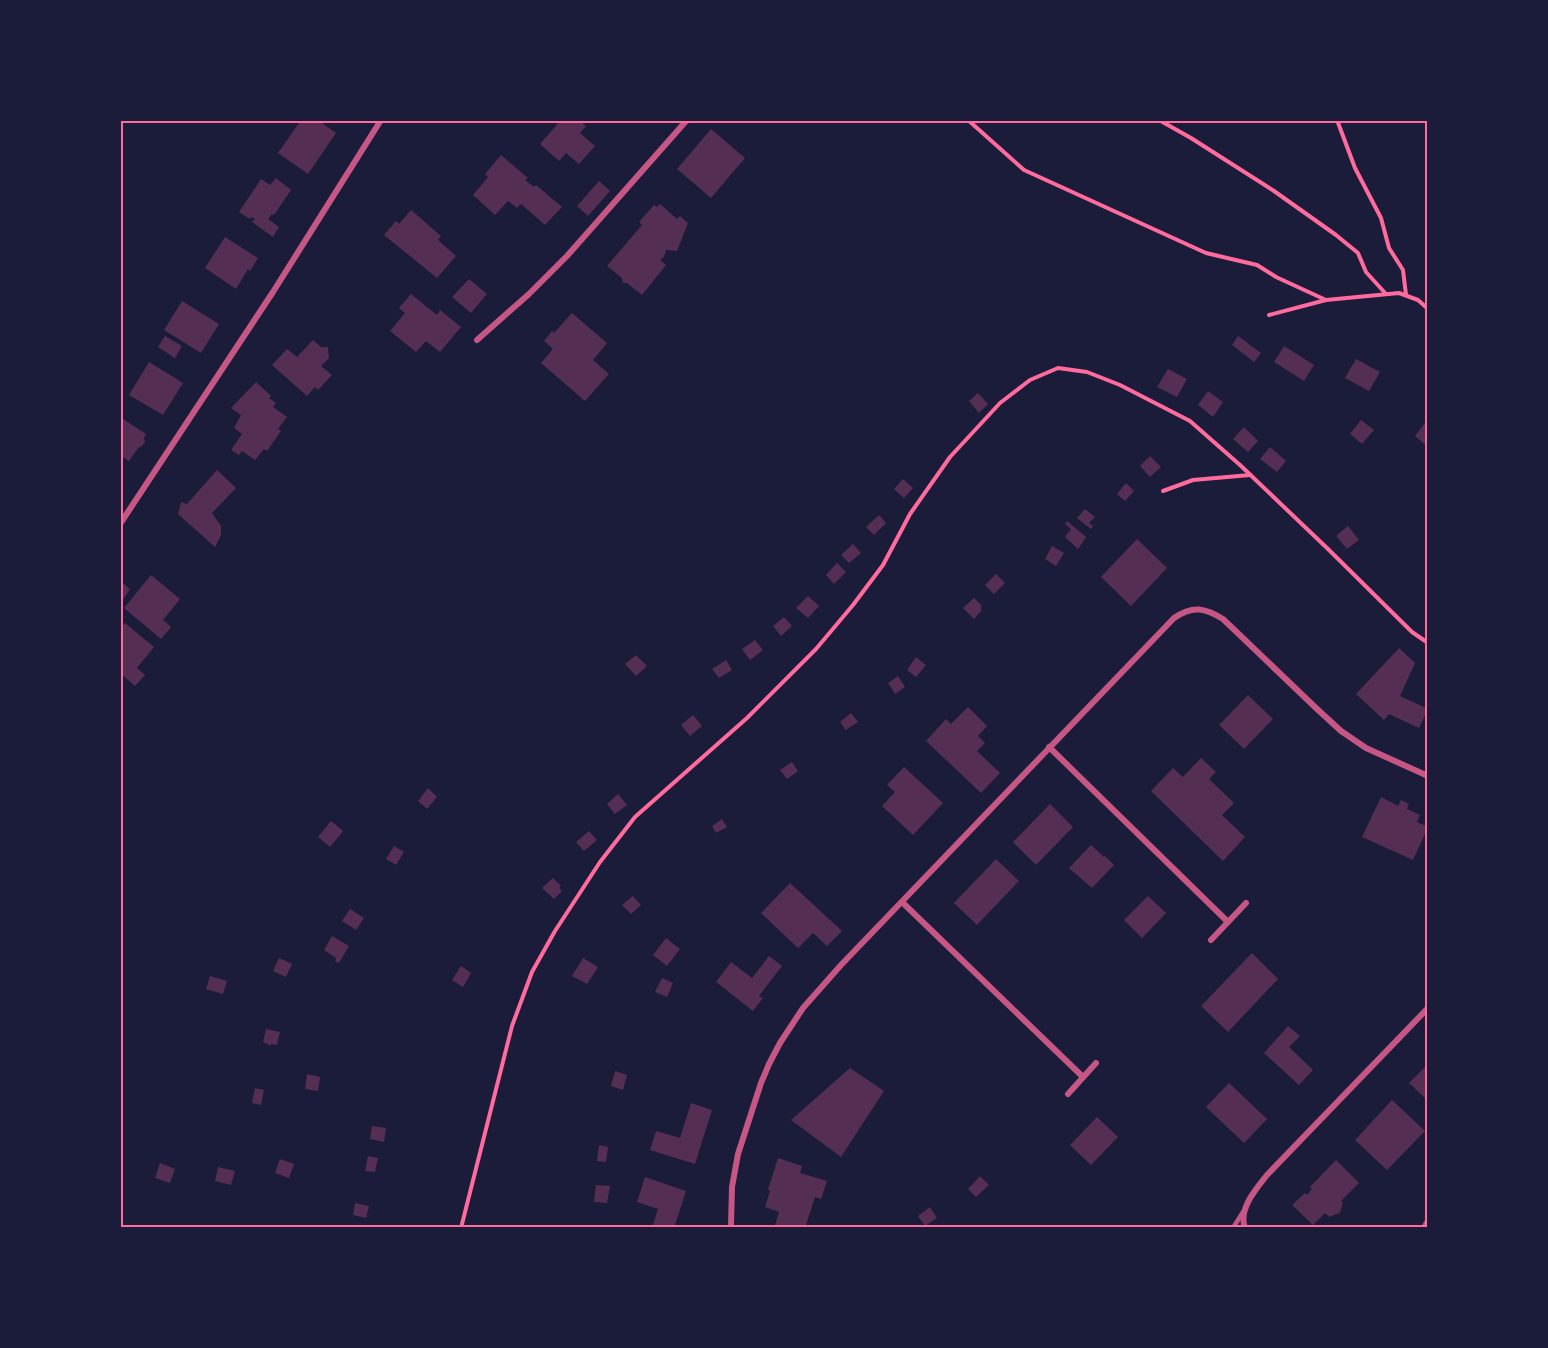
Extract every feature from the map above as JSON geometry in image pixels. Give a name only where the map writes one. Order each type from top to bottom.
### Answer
[{"type":"street","points":[[120,525],[273,292],[381,120]]},
{"type":"street","points":[[477,340],[529,294],[567,256],[687,120]]},
{"type":"street","points":[[731,1225],[732,1187],[738,1154],[761,1083],[780,1043],[803,1008],[1049,747],[1174,618],[1185,610],[1198,609],[1212,612],[1223,619],[1341,730],[1366,748],[1428,776]]},
{"type":"street","points":[[1049,747],[1228,922]]},
{"type":"street","points":[[902,902],[1083,1077]]},
{"type":"street","points":[[1211,940],[1246,903]]},
{"type":"street","points":[[1245,1228],[1243,1222],[1245,1210],[1254,1192],[1267,1175],[1428,1008]]},
{"type":"street","points":[[1068,1094],[1096,1063]]},
{"type":"street","points":[[1424,1228],[1428,1221]]},
{"type":"lane","points":[[1233,1228],[1245,1210]]},
{"type":"path","points":[[968,120],[1024,170],[1206,253],[1257,265],[1276,277],[1326,300]]},
{"type":"path","points":[[1159,120],[1264,186],[1343,241],[1358,253],[1366,272],[1386,294]]},
{"type":"path","points":[[1337,120],[1355,168],[1381,218],[1389,248],[1403,270],[1406,295]]},
{"type":"path","points":[[1269,315],[1326,300],[1399,293],[1418,300],[1428,309]]},
{"type":"path","points":[[461,1228],[512,1026],[532,972],[561,921],[600,862],[635,817],[747,718],[816,649],[883,565],[910,514],[950,457],[1000,403],[1030,380],[1058,368],[1087,372],[1120,385],[1190,421],[1328,549],[1412,632],[1428,643]]},
{"type":"path","points":[[1163,491],[1193,480],[1250,475]]},
{"type":"building","points":[[301,120],[318,120],[336,133],[308,174],[278,153]]},
{"type":"building","points":[[561,120],[579,120],[586,126],[580,133],[595,146],[579,164],[566,153],[559,161],[540,144]]},
{"type":"building","points":[[711,129],[745,158],[711,198],[677,169]]},
{"type":"building","points":[[501,155],[528,178],[525,180],[534,187],[536,185],[562,207],[545,225],[521,204],[517,208],[508,201],[495,215],[473,195],[488,177],[485,174]]},
{"type":"building","points":[[276,178],[291,190],[274,215],[272,214],[268,219],[279,227],[273,237],[252,222],[255,219],[251,217],[250,219],[239,212],[261,179],[270,185]]},
{"type":"building","points":[[599,181],[610,191],[588,216],[577,206]]},
{"type":"building","points":[[660,204],[677,219],[680,216],[688,223],[677,251],[666,250],[664,257],[660,260],[666,265],[642,295],[627,283],[623,283],[622,278],[607,266],[642,225],[639,222],[654,205],[657,207]]},
{"type":"building","points":[[411,210],[441,236],[438,240],[456,256],[437,278],[384,235],[396,221],[399,224]]},
{"type":"building","points":[[225,237],[258,258],[236,289],[205,268]]},
{"type":"building","points":[[469,279],[487,294],[471,313],[452,297]]},
{"type":"building","points":[[411,294],[437,315],[440,310],[461,327],[440,352],[426,341],[416,352],[390,331],[405,313],[399,308]]},
{"type":"building","points":[[182,301],[219,324],[201,353],[164,330]]},
{"type":"building","points":[[572,313],[607,343],[593,360],[609,374],[585,401],[541,363],[553,349],[544,341]]},
{"type":"building","points":[[165,336],[182,346],[175,358],[158,347]]},
{"type":"building","points":[[1238,336],[1261,353],[1254,362],[1232,345]]},
{"type":"building","points":[[313,340],[321,347],[328,347],[329,358],[321,366],[332,375],[318,390],[315,387],[307,396],[272,365],[287,349],[297,357]]},
{"type":"building","points":[[1284,346],[1314,365],[1304,381],[1274,362]]},
{"type":"building","points":[[1356,359],[1380,372],[1369,391],[1345,378]]},
{"type":"building","points":[[149,362],[183,383],[163,415],[129,395]]},
{"type":"building","points":[[1168,369],[1187,379],[1177,397],[1157,387]]},
{"type":"building","points":[[256,382],[276,403],[273,407],[287,417],[278,429],[281,431],[267,451],[264,449],[255,460],[242,451],[239,455],[231,450],[242,434],[234,428],[241,415],[231,408]]},
{"type":"building","points":[[1208,391],[1223,402],[1213,417],[1198,405]]},
{"type":"building","points":[[978,393],[988,404],[979,413],[969,401]]},
{"type":"building","points":[[120,417],[146,434],[145,442],[129,461],[120,455]]},
{"type":"building","points":[[1428,419],[1428,447],[1415,436]]},
{"type":"building","points":[[1361,420],[1374,430],[1362,444],[1350,434]]},
{"type":"building","points":[[1244,427],[1258,441],[1248,452],[1233,439]]},
{"type":"building","points":[[1270,447],[1286,461],[1277,472],[1260,459]]},
{"type":"building","points":[[1150,456],[1161,467],[1150,477],[1140,466]]},
{"type":"building","points":[[217,470],[236,488],[212,513],[221,526],[221,535],[215,547],[178,514],[181,502],[187,504]]},
{"type":"building","points":[[903,479],[913,488],[904,498],[894,489]]},
{"type":"building","points":[[1126,483],[1134,491],[1125,501],[1117,494]]},
{"type":"building","points":[[1085,509],[1095,517],[1089,523],[1093,526],[1091,529],[1077,518]]},
{"type":"building","points":[[879,515],[886,523],[874,535],[866,527]]},
{"type":"building","points":[[1067,521],[1086,537],[1078,549],[1065,537],[1071,529],[1065,524]]},
{"type":"building","points":[[1348,526],[1359,540],[1347,549],[1336,536]]},
{"type":"building","points":[[1137,539],[1167,568],[1131,606],[1101,577]]},
{"type":"building","points":[[853,544],[861,553],[849,563],[841,555]]},
{"type":"building","points":[[1052,546],[1064,553],[1056,566],[1045,559]]},
{"type":"building","points":[[837,563],[846,572],[834,584],[826,575]]},
{"type":"building","points":[[996,574],[1005,583],[994,594],[985,585]]},
{"type":"building","points":[[151,575],[180,599],[163,620],[171,627],[161,639],[124,608]]},
{"type":"building","points":[[120,581],[130,589],[120,604]]},
{"type":"building","points":[[808,596],[819,606],[808,618],[796,608]]},
{"type":"building","points":[[974,598],[982,606],[980,608],[982,610],[974,619],[963,608]]},
{"type":"building","points":[[784,617],[792,626],[781,636],[773,626]]},
{"type":"building","points":[[125,623],[154,647],[137,668],[145,675],[135,686],[120,673],[120,629]]},
{"type":"building","points":[[755,640],[763,650],[750,660],[742,649]]},
{"type":"building","points":[[1399,648],[1415,663],[1400,696],[1428,709],[1419,728],[1389,714],[1384,720],[1356,694]]},
{"type":"building","points":[[636,655],[647,666],[636,676],[625,664]]},
{"type":"building","points":[[916,657],[926,665],[916,677],[907,670]]},
{"type":"building","points":[[726,660],[732,670],[719,678],[712,669]]},
{"type":"building","points":[[898,676],[905,687],[895,694],[888,683]]},
{"type":"building","points":[[1248,695],[1273,719],[1244,749],[1219,725]]},
{"type":"building","points":[[968,707],[987,726],[978,736],[985,743],[977,751],[1000,773],[981,793],[926,741],[946,719],[951,724]]},
{"type":"building","points":[[851,713],[858,722],[846,730],[840,722]]},
{"type":"building","points":[[693,715],[702,726],[690,736],[681,725]]},
{"type":"building","points":[[1201,758],[1216,772],[1209,779],[1234,803],[1222,815],[1245,837],[1223,861],[1151,791],[1173,768],[1183,777]]},
{"type":"building","points":[[792,762],[798,771],[787,779],[780,770]]},
{"type":"building","points":[[904,767],[943,803],[913,835],[882,806],[895,792],[887,785]]},
{"type":"building","points":[[428,788],[437,797],[427,809],[418,801]]},
{"type":"building","points":[[618,794],[627,805],[615,814],[607,804]]},
{"type":"building","points":[[1381,797],[1398,806],[1401,800],[1409,804],[1407,809],[1420,815],[1417,822],[1428,827],[1413,860],[1362,837]]},
{"type":"building","points":[[1050,804],[1073,827],[1036,865],[1013,842]]},
{"type":"building","points":[[722,819],[727,827],[716,833],[712,826]]},
{"type":"building","points":[[331,821],[343,831],[330,847],[318,837]]},
{"type":"building","points":[[589,831],[597,840],[584,851],[576,842]]},
{"type":"building","points":[[1091,845],[1114,865],[1092,888],[1069,868]]},
{"type":"building","points":[[394,846],[404,852],[396,865],[386,859]]},
{"type":"building","points":[[996,859],[1019,881],[977,925],[954,903]]},
{"type":"building","points":[[553,878],[561,886],[559,888],[562,891],[554,899],[542,888]]},
{"type":"building","points":[[790,883],[842,931],[827,946],[813,933],[798,948],[761,913]]},
{"type":"building","points":[[633,896],[641,905],[631,914],[622,905]]},
{"type":"building","points":[[1148,896],[1166,913],[1142,938],[1124,920]]},
{"type":"building","points":[[350,909],[364,918],[356,930],[342,921]]},
{"type":"building","points":[[332,936],[349,946],[339,963],[335,961],[336,958],[324,950]]},
{"type":"building","points":[[666,938],[680,949],[667,966],[653,955]]},
{"type":"building","points":[[1252,953],[1278,979],[1228,1032],[1201,1006]]},
{"type":"building","points":[[769,956],[782,966],[759,996],[763,998],[753,1011],[716,982],[731,962],[752,978]]},
{"type":"building","points":[[279,958],[292,964],[286,977],[273,971]]},
{"type":"building","points":[[583,958],[598,967],[587,984],[572,976]]},
{"type":"building","points":[[461,966],[471,973],[463,987],[452,980]]},
{"type":"building","points":[[210,976],[227,981],[223,994],[206,989]]},
{"type":"building","points":[[662,978],[673,983],[667,997],[655,992]]},
{"type":"building","points":[[1288,1026],[1300,1036],[1289,1047],[1313,1070],[1299,1085],[1264,1053]]},
{"type":"building","points":[[266,1029],[280,1032],[277,1045],[271,1044],[271,1046],[263,1042]]},
{"type":"building","points":[[1428,1064],[1428,1101],[1409,1083]]},
{"type":"building","points":[[850,1068],[884,1091],[841,1157],[791,1120]]},
{"type":"building","points":[[615,1071],[627,1075],[623,1090],[611,1086]]},
{"type":"building","points":[[307,1074],[320,1077],[318,1091],[305,1089]]},
{"type":"building","points":[[1229,1083],[1267,1119],[1244,1143],[1206,1107]]},
{"type":"building","points":[[255,1088],[264,1090],[261,1105],[252,1103]]},
{"type":"building","points":[[1392,1100],[1425,1131],[1387,1170],[1355,1140]]},
{"type":"building","points":[[691,1103],[712,1110],[695,1164],[650,1150],[656,1131],[680,1138]]},
{"type":"building","points":[[1097,1117],[1118,1137],[1091,1165],[1070,1145]]},
{"type":"building","points":[[372,1126],[386,1128],[384,1142],[370,1139]]},
{"type":"building","points":[[599,1145],[608,1147],[606,1162],[597,1161]]},
{"type":"building","points":[[368,1156],[378,1158],[375,1172],[365,1171]]},
{"type":"building","points":[[778,1158],[802,1166],[800,1173],[827,1181],[821,1199],[815,1197],[805,1228],[774,1228],[779,1212],[765,1207]]},
{"type":"building","points":[[280,1159],[294,1164],[289,1178],[275,1173]]},
{"type":"building","points":[[1336,1160],[1359,1183],[1341,1201],[1343,1202],[1340,1213],[1329,1217],[1325,1213],[1313,1225],[1292,1205],[1305,1193],[1307,1195],[1312,1189],[1310,1187]]},
{"type":"building","points":[[160,1163],[175,1169],[170,1183],[155,1178]]},
{"type":"building","points":[[218,1167],[235,1171],[231,1185],[215,1181]]},
{"type":"building","points":[[980,1176],[989,1185],[976,1197],[968,1189]]},
{"type":"building","points":[[645,1177],[686,1191],[674,1228],[652,1228],[658,1209],[637,1202]]},
{"type":"building","points":[[596,1185],[610,1186],[607,1203],[594,1202]]},
{"type":"building","points":[[355,1203],[369,1206],[366,1218],[353,1215]]},
{"type":"building","points":[[930,1207],[937,1218],[925,1226],[918,1216]]}]
